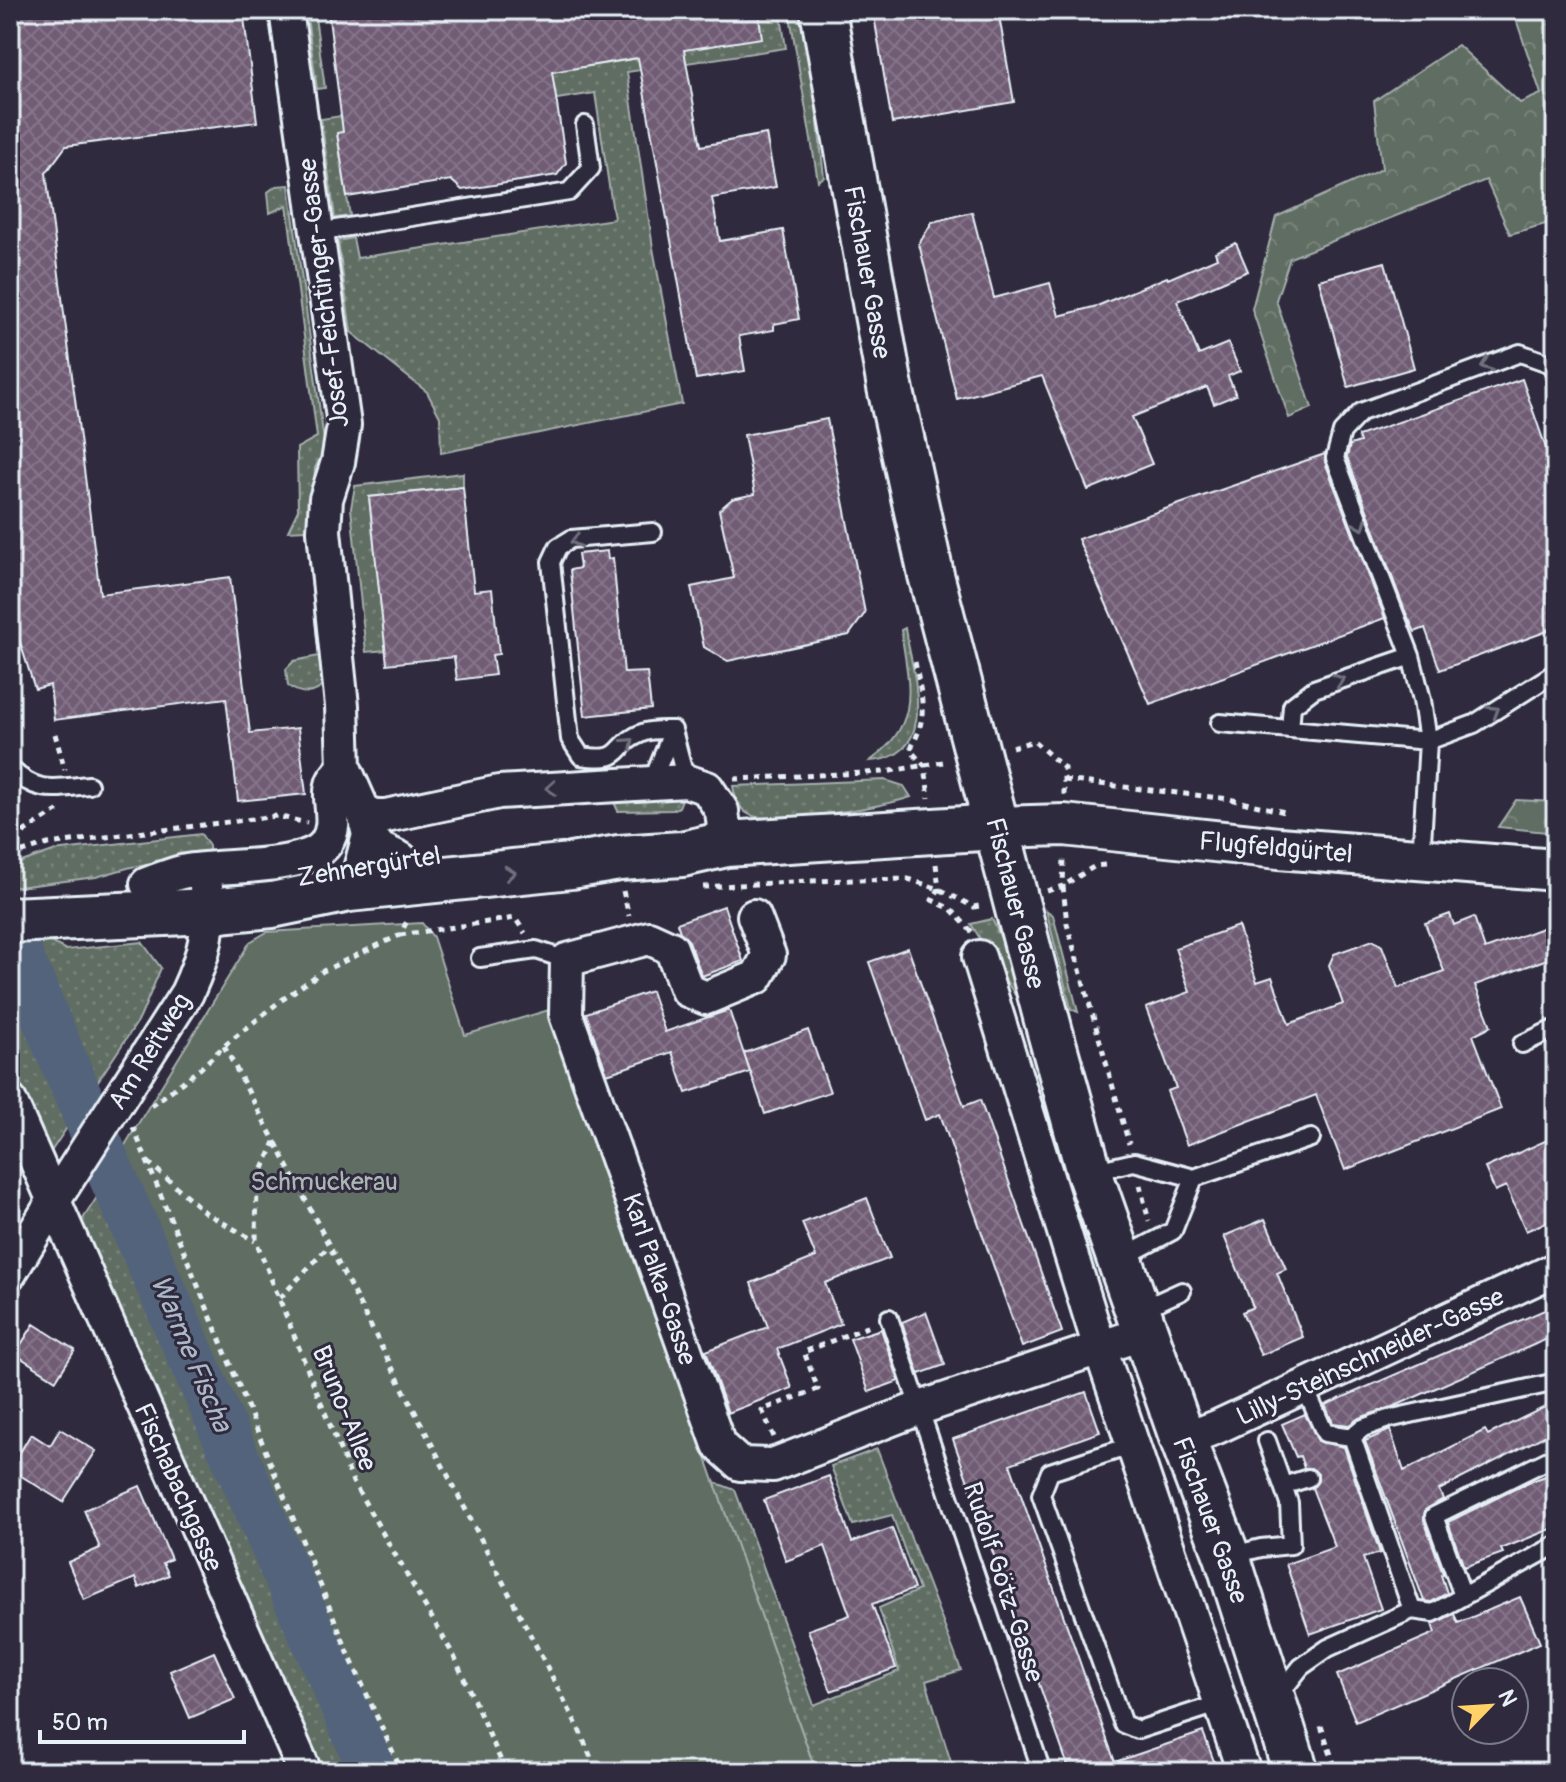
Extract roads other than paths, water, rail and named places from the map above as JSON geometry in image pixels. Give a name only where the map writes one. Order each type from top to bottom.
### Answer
[{"type":"main road","name":"Fischauer Gasse","points":[[823,10],[890,387],[931,575],[1050,1032],[1089,1172],[1137,1251],[1141,1323],[1227,1556],[1296,1772]]},
{"type":"main road","name":"Zehnergürtel","points":[[368,853],[571,866],[619,858],[682,854],[726,844],[997,827]]},
{"type":"main road","name":"Zehnergürtel","points":[[20,909],[208,899],[272,905],[368,853],[684,828],[726,844]]},
{"type":"main road","name":"Zehnergürtel","points":[[20,909],[147,884],[181,888],[208,899]]},
{"type":"street","name":"Josef-Feichtinger-Gasse","points":[[286,10],[344,425],[338,462],[326,499],[324,531],[342,706],[344,767],[368,853]]},
{"type":"street","name":"Josef-Feichtinger-Gasse","points":[[147,884],[183,872],[270,864],[312,854],[329,839],[334,823],[332,784],[344,767]]},
{"type":"street","name":"Zehnergürtel","points":[[368,853],[374,816],[499,792],[696,784]]},
{"type":"street","points":[[696,784],[722,811],[726,844]]},
{"type":"street","name":"Flugfeldgürtel","points":[[997,827],[1064,825],[1279,848],[1556,870]]},
{"type":"street","name":"Am Reitweg","points":[[10,1273],[79,1162],[121,1116],[187,993],[202,961],[209,929],[208,899]]},
{"type":"street","points":[[567,960],[649,938],[671,948],[687,990],[706,998],[757,977],[769,955],[754,916]]},
{"type":"street","points":[[979,957],[1100,1348],[1244,1772]]},
{"type":"street","name":"Karl Palka-Gasse","points":[[567,960],[566,1015],[719,1445],[740,1464],[773,1465],[920,1408],[1100,1348],[1141,1323]]},
{"type":"street","points":[[10,1101],[53,1202]]},
{"type":"street","name":"Fischabachgasse","points":[[53,1202],[305,1772]]},
{"type":"street","name":"Lilly-Steinschneider-Gasse","points":[[1183,1440],[1556,1269]]},
{"type":"lane","points":[[317,232],[569,192],[591,168],[585,125]]},
{"type":"lane","points":[[1421,859],[1428,741],[1422,700],[1411,656],[1335,458],[1342,432],[1361,412],[1520,353],[1551,364],[1556,371]]},
{"type":"lane","points":[[653,532],[571,539],[558,547],[551,562],[570,739],[581,756],[605,760],[645,731],[673,730]]},
{"type":"lane","points":[[1290,729],[1292,706],[1314,689],[1411,656]]},
{"type":"lane","points":[[1220,723],[1428,741],[1474,724],[1556,672]]},
{"type":"lane","points":[[651,784],[673,730]]},
{"type":"lane","points":[[673,730],[696,784]]},
{"type":"lane","points":[[10,768],[24,782],[46,789],[89,785]]},
{"type":"lane","points":[[480,958],[536,950],[567,960]]},
{"type":"lane","points":[[1522,1044],[1556,1028]]},
{"type":"lane","points":[[1089,1172],[1134,1162],[1194,1178],[1311,1138]]},
{"type":"lane","points":[[1137,1251],[1173,1231],[1194,1178]]},
{"type":"lane","points":[[1141,1323],[1182,1291]]},
{"type":"lane","name":"Rudolf Götz-Gasse","points":[[889,1318],[1042,1772]]},
{"type":"lane","points":[[1304,1386],[1325,1433],[1352,1437],[1363,1428],[1388,1419],[1556,1382]]},
{"type":"lane","points":[[1352,1437],[1353,1461],[1412,1610]]},
{"type":"lane","points":[[1227,1556],[1291,1545],[1289,1503],[1267,1441]]},
{"type":"lane","points":[[1133,1445],[1050,1472],[1041,1495],[1123,1724],[1138,1730],[1221,1703]]},
{"type":"lane","points":[[1463,1596],[1434,1516],[1556,1456]]},
{"type":"lane","points":[[1283,1486],[1308,1478]]},
{"type":"lane","points":[[1272,1704],[1301,1667],[1328,1648],[1412,1610],[1433,1613],[1556,1545]]},
{"type":"waterway","name":"Warme Fischa","points":[[10,934],[373,1772]]},
{"type":"park label","name":"Schmuckerau","points":[[324,1181]]}]
